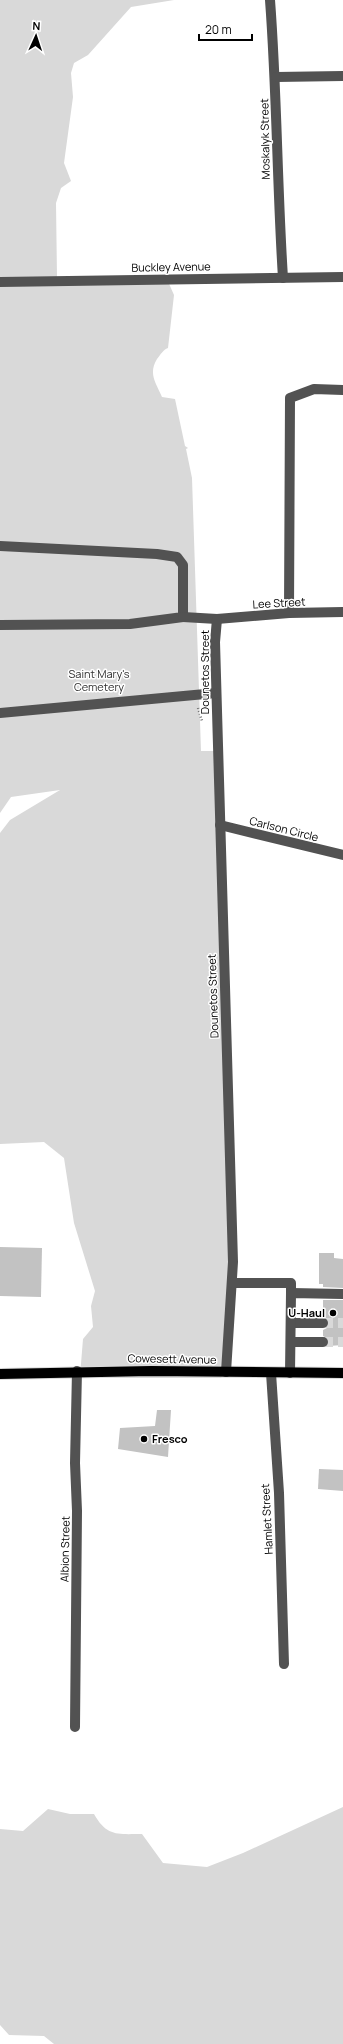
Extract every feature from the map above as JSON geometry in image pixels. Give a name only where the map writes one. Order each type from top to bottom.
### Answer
[{"type":"main road","name":"Cowesett Avenue","points":[[0,1374],[77,1371],[343,1373]]},
{"type":"street","name":"Moskalyk Street","points":[[270,0],[276,77],[278,201],[283,278]]},
{"type":"street","points":[[276,77],[343,76]]},
{"type":"street","name":"Buckley Avenue","points":[[0,282],[343,277]]},
{"type":"street","points":[[289,613],[290,398],[314,389],[343,390]]},
{"type":"street","points":[[0,546],[158,554],[177,557],[183,565],[183,617]]},
{"type":"street","name":"Lee Street","points":[[0,625],[130,624],[183,617],[217,619],[289,613],[343,612]]},
{"type":"street","name":"Dounetos Street","points":[[217,619],[214,642],[232,1282],[226,1372]]},
{"type":"street","points":[[0,713],[216,694]]},
{"type":"street","name":"Carlson Circle","points":[[220,825],[343,855]]},
{"type":"street","points":[[232,1282],[291,1283],[290,1373]]},
{"type":"street","points":[[291,1293],[343,1294]]},
{"type":"street","points":[[291,1323],[323,1323]]},
{"type":"street","points":[[290,1342],[323,1342]]},
{"type":"street","name":"Albion Street","points":[[75,1727],[77,1511],[75,1463],[77,1371]]},
{"type":"street","name":"Hamlet Street","points":[[271,1373],[279,1493],[284,1664]]},
{"type":"green space","name":"Saint Mary's Cemetery","points":[[0,0],[174,0],[131,7],[88,55],[74,63],[71,73],[73,97],[64,163],[71,181],[61,188],[56,203],[57,277],[166,277],[174,295],[168,348],[163,351],[154,364],[153,374],[155,383],[162,397],[175,399],[185,446],[188,448],[186,449],[192,478],[201,751],[217,751],[232,1255],[224,1374],[221,1378],[90,1378],[80,1376],[83,1339],[93,1327],[91,1306],[95,1291],[74,1223],[64,1158],[44,1142],[0,1144],[0,833],[10,820],[60,790],[11,797],[0,813]]},
{"type":"green space","points":[[343,1807],[343,2044],[54,2044],[44,2036],[9,2035],[0,2025],[0,1829],[23,1831],[48,1809],[70,1814],[94,1814],[104,1827],[114,1833],[142,1834],[163,1863],[207,1867],[243,1853]]},
{"type":"building","points":[[0,1247],[42,1248],[41,1297],[0,1296]]},
{"type":"building","points":[[319,1253],[334,1253],[334,1258],[343,1259],[343,1288],[323,1287],[323,1284],[319,1284]]},
{"type":"building","points":[[323,1300],[343,1300],[343,1345],[328,1346],[329,1339],[323,1336],[323,1330],[327,1328],[329,1323],[328,1319],[323,1316]]},
{"type":"building","name":"Fresco","points":[[157,1410],[171,1410],[168,1457],[118,1449],[120,1428],[155,1426]]},
{"type":"building","points":[[319,1469],[343,1470],[343,1491],[318,1489]]},
{"type":"tunnel","points":[[323,1323],[343,1323]]},
{"type":"tunnel","points":[[323,1342],[343,1342]]},
{"type":"place","name":"U-Haul","points":[[333,1313]]},
{"type":"place","name":"Fresco","points":[[144,1439]]}]
